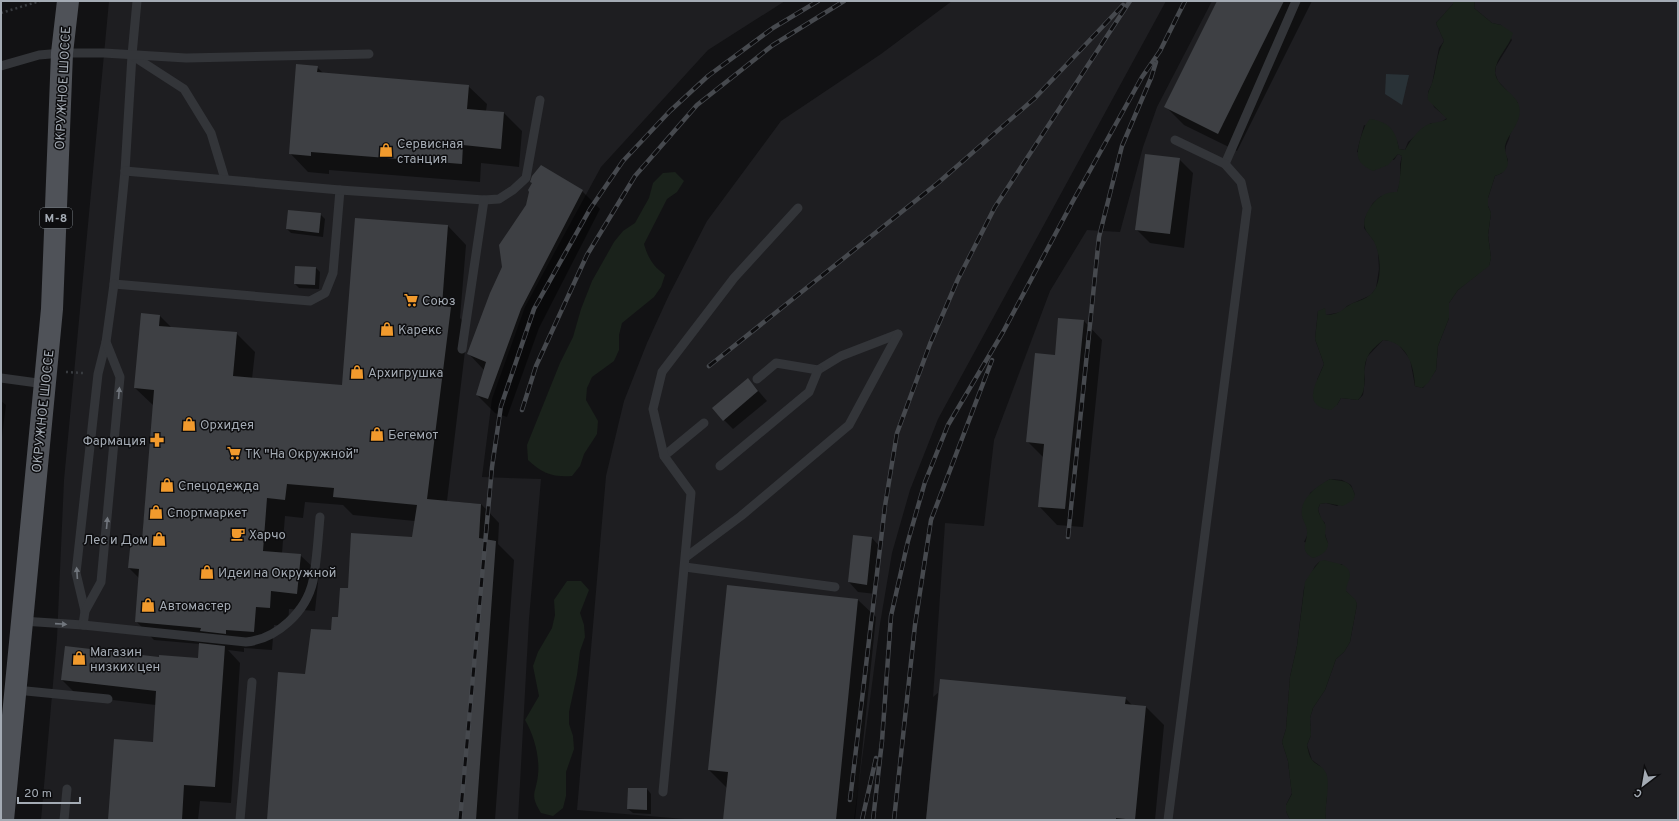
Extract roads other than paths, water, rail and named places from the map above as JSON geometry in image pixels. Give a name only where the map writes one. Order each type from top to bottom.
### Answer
[{"type":"main road","name":"ОКРУЖНОЕ ШОССЕ","points":[[3,820],[52,309],[62,53],[68,1]]},
{"type":"lane","points":[[85,611],[76,573],[98,374],[106,342],[114,284],[125,171],[137,1]]},
{"type":"lane","points":[[1225,164],[1296,1]]},
{"type":"lane","points":[[1,66],[39,55],[62,53],[186,58],[369,54]]},
{"type":"lane","points":[[132,55],[184,89],[211,133],[225,180]]},
{"type":"lane","points":[[125,171],[340,190],[484,200],[499,199],[513,190],[526,178],[540,100]]},
{"type":"lane","points":[[1168,820],[1248,208],[1241,182],[1225,164],[1175,140]]},
{"type":"lane","points":[[114,284],[310,301],[325,293],[333,273],[340,190]]},
{"type":"lane","points":[[462,350],[484,200]]},
{"type":"lane","points":[[663,792],[691,493],[664,456],[653,409],[662,372],[734,278],[798,208]]},
{"type":"lane","points":[[686,557],[741,516],[849,425],[898,334],[841,356],[818,370],[809,392],[720,466]]},
{"type":"lane","points":[[83,625],[85,611],[101,582],[120,377],[106,342]]},
{"type":"lane","points":[[757,380],[776,363],[818,370]]},
{"type":"lane","points":[[1,378],[45,384]]},
{"type":"lane","points":[[664,456],[704,423]]},
{"type":"lane","points":[[22,621],[83,625],[246,642],[258,641],[271,636],[296,614],[312,583],[320,517]]},
{"type":"lane","points":[[685,567],[835,587]]},
{"type":"lane","points":[[240,820],[252,682]]},
{"type":"lane","points":[[16,690],[108,699]]},
{"type":"lane","points":[[64,820],[67,789]]},
{"type":"railway","points":[[460,820],[492,467],[501,406],[534,309],[590,209],[623,161],[670,111],[708,76],[773,28],[818,1]]},
{"type":"railway","points":[[522,410],[536,366],[587,255],[635,176],[697,105],[773,45],[844,1]]},
{"type":"railway","points":[[850,800],[885,506],[897,433],[930,344],[958,279],[995,207],[1130,1]]},
{"type":"railway","points":[[873,820],[882,741],[891,616],[908,541],[925,482],[948,425],[1003,332],[1073,201],[1142,77],[1160,51],[1185,1]]},
{"type":"railway","points":[[709,366],[939,182],[1035,98],[1123,5]]},
{"type":"railway","points":[[1068,537],[1099,237],[1122,146],[1151,78],[1156,62]]},
{"type":"railway","points":[[894,820],[915,625],[931,520],[992,360]]},
{"type":"railway","points":[[862,820],[876,758]]},
{"type":"place","name":"Сервисная станция","points":[[386,150]]},
{"type":"place","name":"Союз","points":[[411,300]]},
{"type":"place","name":"Карекс","points":[[387,329]]},
{"type":"place","name":"Архигрушка","points":[[357,372]]},
{"type":"place","name":"Орхидея","points":[[189,424]]},
{"type":"place","name":"Бегемот","points":[[377,434]]},
{"type":"place","name":"Фармация","points":[[157,440]]},
{"type":"place","name":"ТК \"На Окружной\"","points":[[234,453]]},
{"type":"place","name":"Спецодежда","points":[[167,485]]},
{"type":"place","name":"Спортмаркет","points":[[156,512]]},
{"type":"place","name":"Харчо","points":[[238,534]]},
{"type":"place","name":"Лес и Дом","points":[[159,539]]},
{"type":"place","name":"Идеи на Окружной","points":[[207,572]]},
{"type":"place","name":"Автомастер","points":[[148,605]]},
{"type":"place","name":"Магазин низких цен","points":[[79,658]]}]
